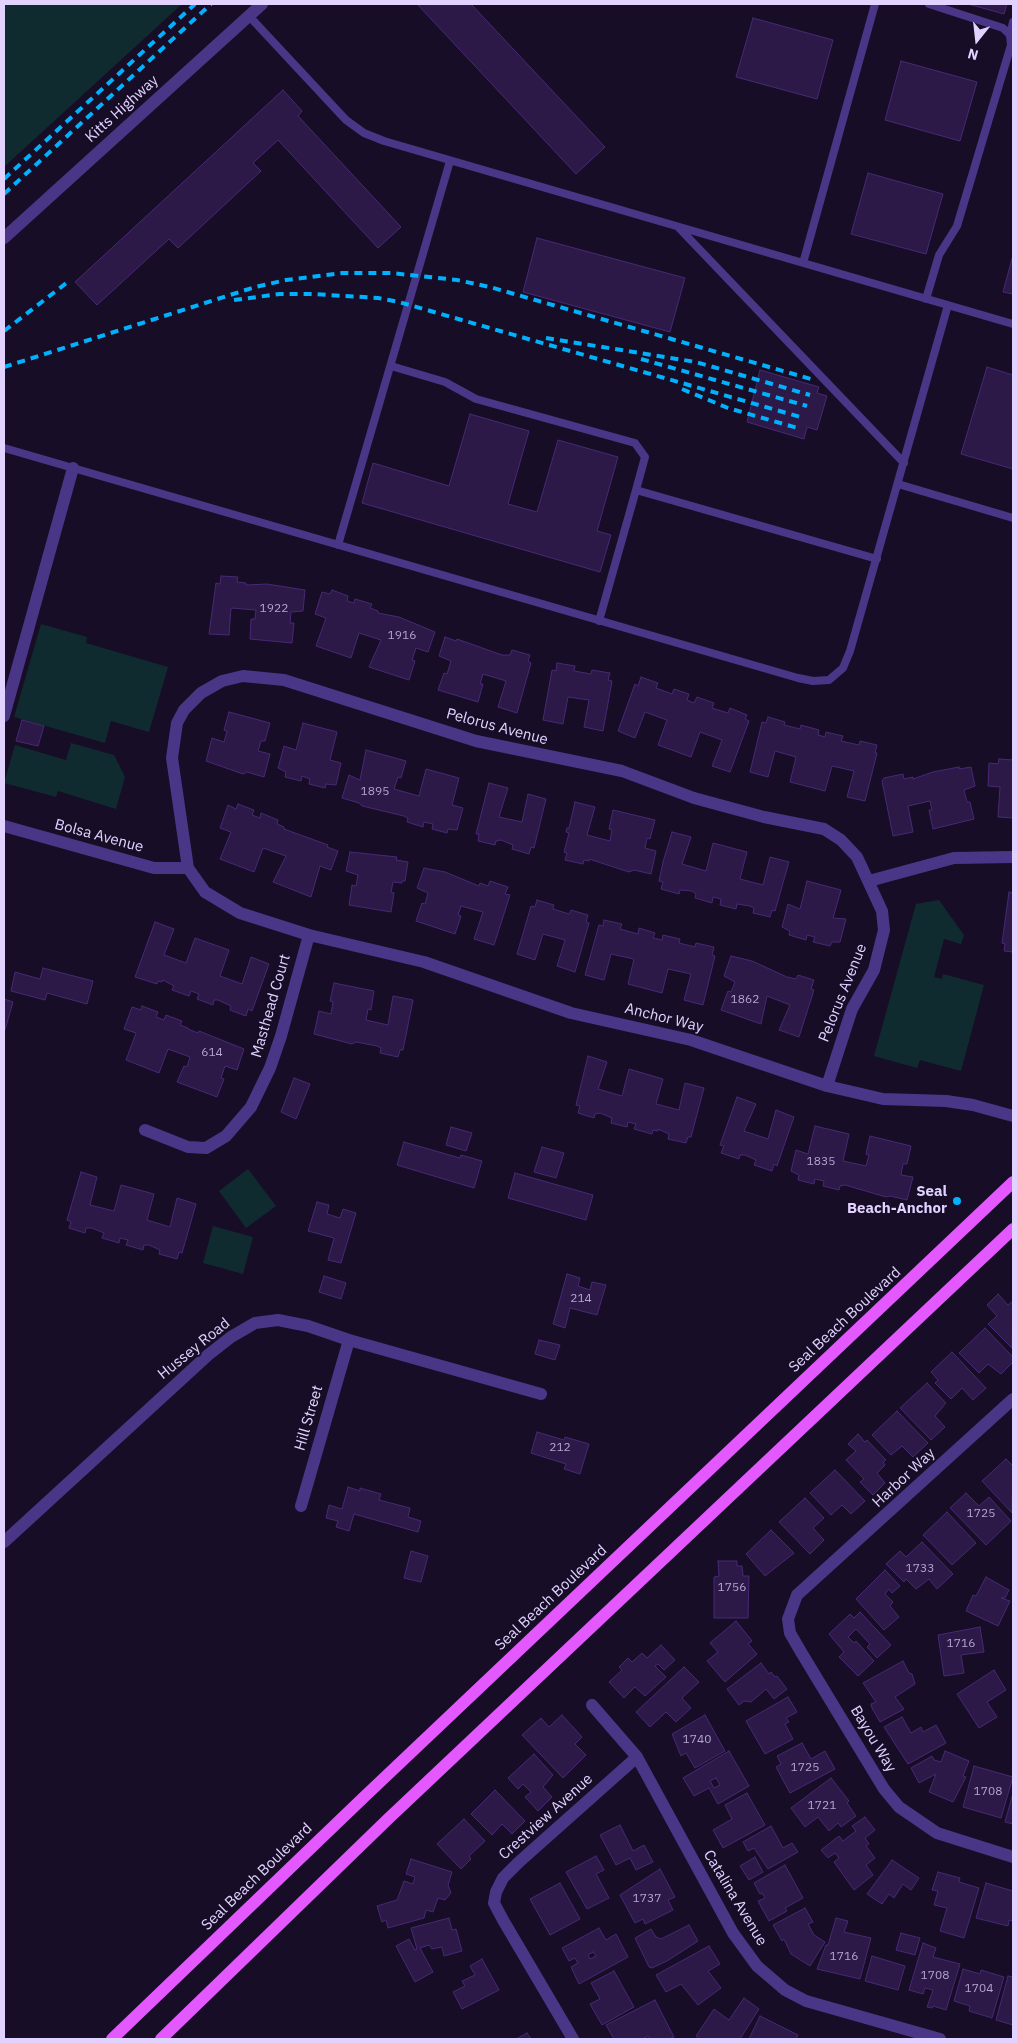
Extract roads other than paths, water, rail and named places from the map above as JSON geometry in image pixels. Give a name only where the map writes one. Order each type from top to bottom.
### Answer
[{"type":"main road","name":"Seal Beach Boulevard","points":[[112,2039],[363,1798],[1013,1182]]},
{"type":"main road","points":[[161,2039],[388,1819],[1013,1229]]},
{"type":"street","name":"Kitts Highway","points":[[4,238],[262,4]]},
{"type":"street","points":[[4,716],[73,468]]},
{"type":"street","name":"Pelorus Avenue","points":[[309,935],[240,913],[205,892],[188,868],[172,758],[177,723],[184,710],[201,693],[222,681],[243,676],[303,684],[476,741],[622,772],[694,798],[764,817],[824,830],[841,840],[857,857],[869,881],[882,910],[884,930],[874,970],[852,1009],[827,1086]]},
{"type":"street","name":"Bolsa Avenue","points":[[4,826],[154,868],[188,868]]},
{"type":"street","points":[[869,881],[954,858],[1013,857]]},
{"type":"street","name":"Anchor Way","points":[[309,935],[424,962],[571,1013],[691,1040],[827,1086],[883,1099],[946,1101],[973,1105],[1013,1116]]},
{"type":"street","name":"Masthead Court","points":[[145,1130],[188,1147],[206,1148],[226,1136],[251,1107],[270,1068],[281,1036],[309,935]]},
{"type":"street","name":"Hussey Road","points":[[4,1542],[231,1337],[255,1323],[278,1320],[308,1326],[350,1340],[541,1394]]},
{"type":"street","name":"Hill Street","points":[[301,1506],[350,1340]]},
{"type":"street","name":"Harbor Way","points":[[816,1580],[1013,1399]]},
{"type":"street","name":"Bayou Way","points":[[816,1580],[797,1595],[788,1620],[790,1632],[884,1789],[899,1808],[937,1833],[1013,1857]]},
{"type":"street","name":"Catalina Avenue","points":[[592,1705],[638,1757],[733,1933],[757,1966],[785,1990],[806,2001],[940,2039]]},
{"type":"street","name":"Crestview Avenue","points":[[573,2039],[494,1903],[496,1892],[503,1878],[518,1862],[638,1757]]},
{"type":"lane","points":[[803,263],[875,4]]},
{"type":"lane","points":[[929,4],[993,23],[1003,28],[1010,35]]},
{"type":"lane","points":[[249,16],[346,120],[364,133],[450,161],[1013,324]]},
{"type":"lane","points":[[926,299],[939,255],[958,226],[1010,45],[1013,22]]},
{"type":"lane","points":[[338,545],[450,161]]},
{"type":"lane","points":[[677,227],[904,463]]},
{"type":"lane","points":[[4,448],[798,678],[813,682],[830,680],[843,668],[877,559],[948,305]]},
{"type":"lane","points":[[391,366],[445,382],[476,399],[635,443],[645,457],[599,621]]},
{"type":"lane","points":[[898,484],[1013,518]]},
{"type":"lane","points":[[636,490],[877,559]]},
{"type":"railway","points":[[4,179],[195,4]]},
{"type":"railway","points":[[4,194],[211,4]]},
{"type":"railway","points":[[4,367],[255,287],[286,280],[342,273],[391,273],[457,280],[490,287],[811,379]]},
{"type":"railway","points":[[4,331],[69,281]]},
{"type":"railway","points":[[234,300],[280,294],[313,294],[378,298],[399,302],[804,418]]},
{"type":"railway","points":[[546,338],[696,362],[810,395]]},
{"type":"railway","points":[[641,359],[807,406]]},
{"type":"railway","points":[[682,389],[728,408],[801,429]]},
{"type":"place","name":"Seal Beach-Anchor","points":[[957,1201]]}]
